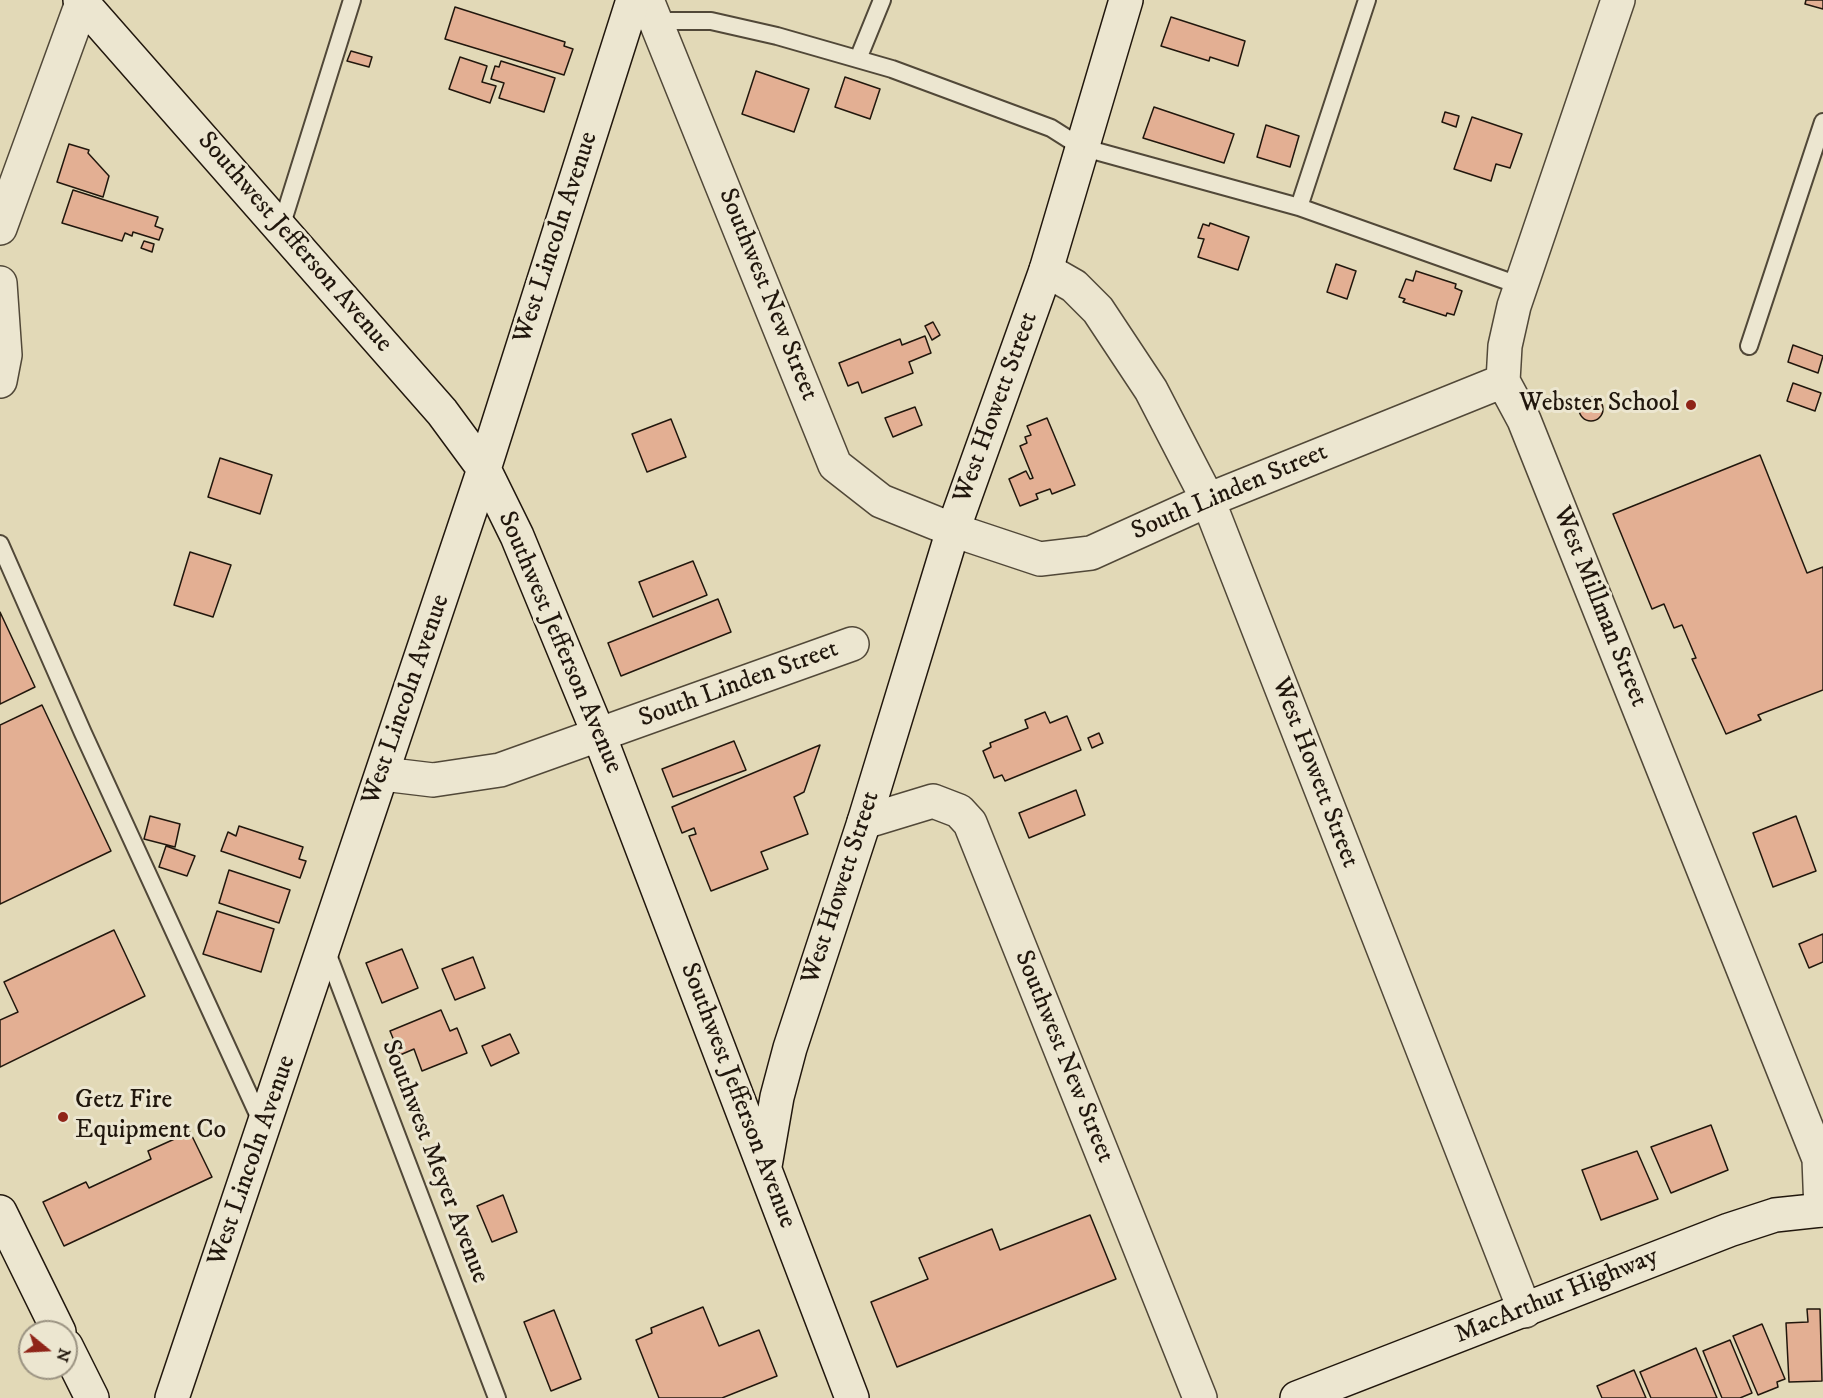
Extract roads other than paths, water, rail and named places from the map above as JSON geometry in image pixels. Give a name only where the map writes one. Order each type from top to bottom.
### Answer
[{"type":"street","name":"West Howett Street","points":[[765,1168],[777,1097],[790,1048],[864,822],[953,530],[1046,270],[1126,0]]},
{"type":"street","points":[[1503,381],[1505,346],[1521,286],[1618,0]]},
{"type":"street","name":"Southwest Jefferson Avenue","points":[[82,1],[442,412],[484,470],[517,536],[599,735],[852,1398]]},
{"type":"street","points":[[0,228],[82,1]]},
{"type":"street","name":"West Lincoln Avenue","points":[[172,1398],[265,1129],[324,944],[484,470],[645,7]]},
{"type":"street","name":"Southwest New Street","points":[[645,7],[835,465],[881,501],[953,530]]},
{"type":"street","name":"West Howett Street","points":[[1046,270],[1074,286],[1098,310],[1151,390],[1208,500],[1525,1311]]},
{"type":"street","points":[[0,284],[5,356],[0,381]]},
{"type":"street","name":"South Linden Street","points":[[953,530],[1040,559],[1090,554],[1208,500],[1503,381]]},
{"type":"street","name":"West Millman Street","points":[[1503,381],[1524,420],[1820,1159],[1822,1210]]},
{"type":"street","name":"South Linden Street","points":[[383,774],[433,780],[484,773],[599,735],[852,644]]},
{"type":"street","name":"Southwest New Street","points":[[864,822],[933,801],[958,812],[970,823],[1200,1398]]},
{"type":"street","name":"MacArthur Highway","points":[[1297,1398],[1755,1221],[1775,1215],[1822,1210]]},
{"type":"street","points":[[0,1212],[53,1320]]},
{"type":"street","points":[[78,1370],[92,1398]]},
{"type":"lane","points":[[281,227],[352,0]]},
{"type":"lane","points":[[858,59],[882,0]]},
{"type":"lane","points":[[1299,207],[1367,0]]},
{"type":"lane","points":[[645,7],[777,36],[858,59],[1051,128],[1081,147],[1299,207],[1521,286]]},
{"type":"lane","points":[[1749,346],[1823,122]]},
{"type":"lane","points":[[0,544],[265,1129]]},
{"type":"lane","name":"Southwest Meyer Avenue","points":[[324,944],[497,1398]]},
{"type":"place","name":"Webster School","points":[[1691,405]]},
{"type":"place","name":"Getz Fire Equipment Co","points":[[63,1117]]}]
